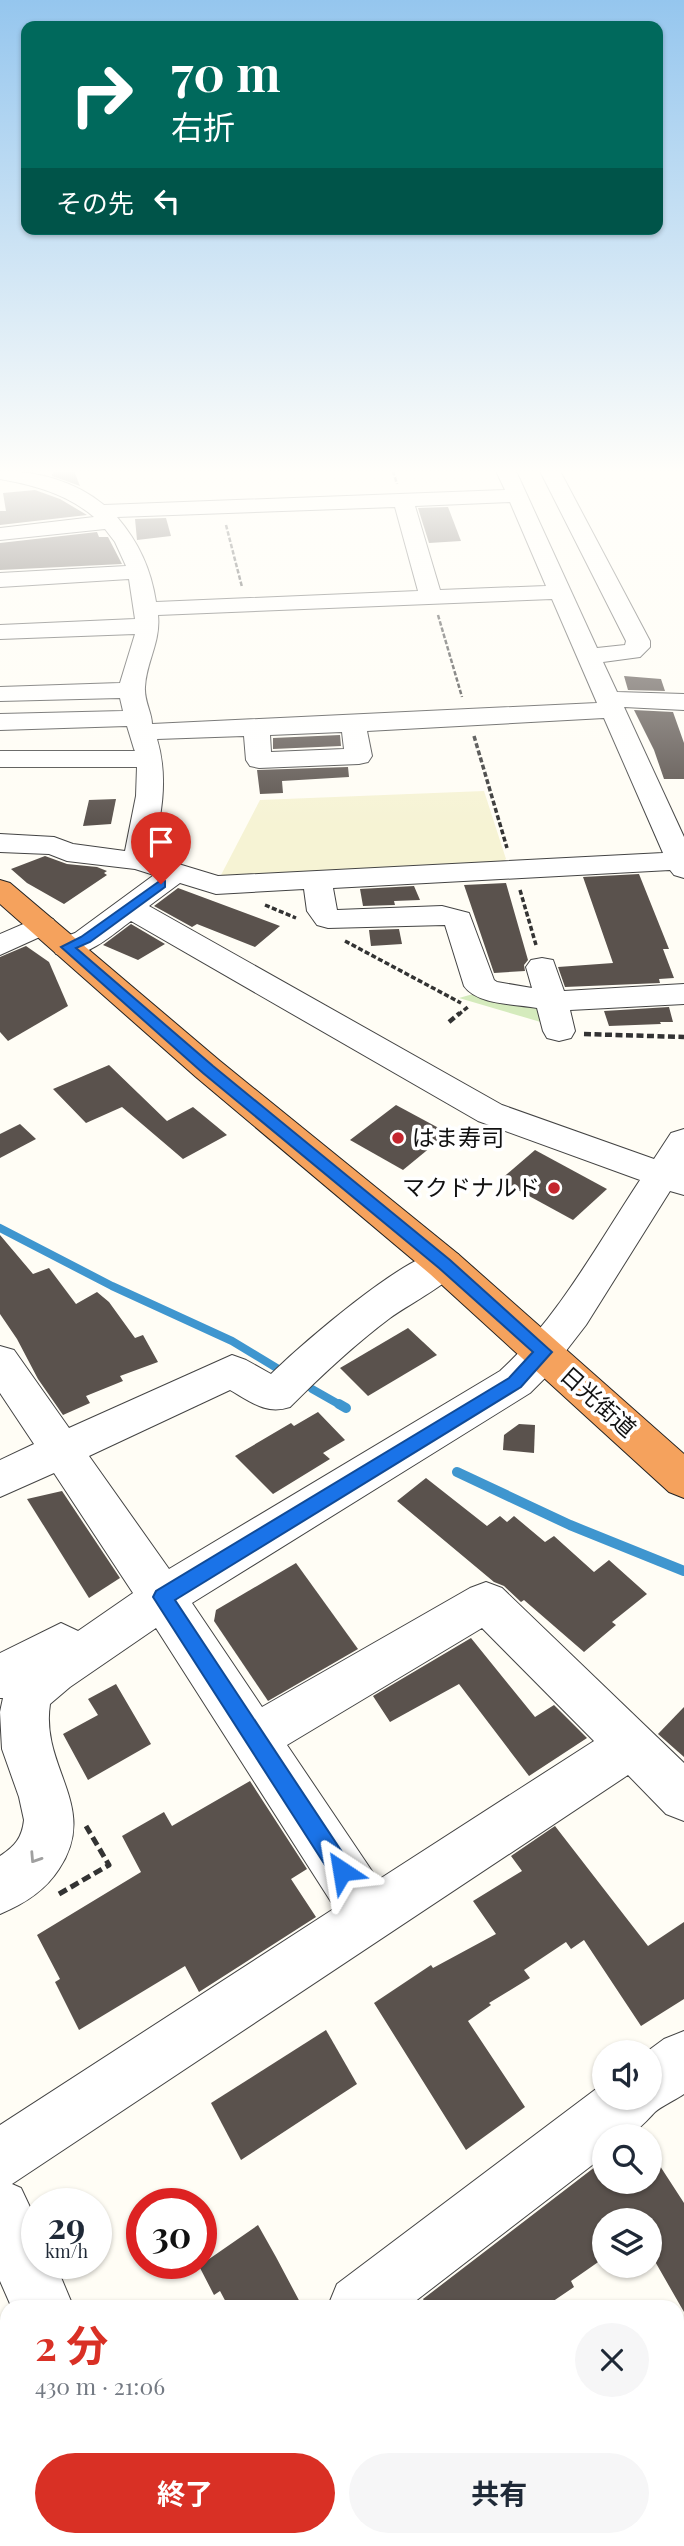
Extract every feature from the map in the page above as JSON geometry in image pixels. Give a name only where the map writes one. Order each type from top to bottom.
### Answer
[{"type":"highway","name":"日光街道","points":[[0,889],[208,1069],[444,1264],[684,1480]]},
{"type":"street","points":[[137,862],[151,788],[150,759],[132,690],[143,655],[147,618],[143,590]]},
{"type":"street","points":[[429,590],[431,598]]},
{"type":"street","points":[[589,656],[632,652],[638,647],[638,641],[612,590]]},
{"type":"street","points":[[0,632],[147,618],[246,605],[560,592],[682,865],[514,869],[216,885],[137,862],[67,852],[54,846],[0,843]]},
{"type":"street","points":[[0,694],[132,690]]},
{"type":"street","points":[[0,722],[256,728],[259,761],[359,756],[353,724],[469,719],[611,705],[680,708]]},
{"type":"street","points":[[0,759],[150,759]]},
{"type":"street","points":[[0,946],[55,936],[86,940],[176,872]]},
{"type":"street","points":[[317,879],[322,911],[328,919],[453,916],[462,925],[480,986],[555,1016],[684,994]]},
{"type":"street","points":[[130,908],[490,1113],[673,1179]]},
{"type":"street","points":[[542,967],[555,1016]]},
{"type":"street","points":[[0,1888],[18,1878],[34,1864],[41,1852],[44,1837],[40,1812],[6,1743],[26,1696],[54,1671],[100,1642],[150,1605],[515,1382],[572,1315],[673,1179],[684,1141]]},
{"type":"street","points":[[0,1479],[232,1371],[275,1396],[303,1368],[406,1285],[444,1264]]},
{"type":"street","points":[[0,1360],[61,1451],[150,1605],[254,1738],[372,1916]]},
{"type":"street","points":[[254,1738],[486,1602],[684,1797]]},
{"type":"street","points":[[0,1677],[96,1626],[150,1605]]},
{"type":"street","points":[[0,2159],[631,1745]]},
{"type":"street","points":[[662,2075],[684,2059]]},
{"type":"street","points":[[367,2300],[616,2110]]},
{"type":"street","points":[[0,2209],[40,2300]]},
{"type":"path","points":[[242,590],[246,605]]},
{"type":"path","points":[[431,598],[542,967]]},
{"type":"path","points":[[216,885],[302,921]]},
{"type":"path","points":[[337,936],[452,1000],[477,1007]]},
{"type":"path","points":[[449,1022],[470,1005]]},
{"type":"path","points":[[555,1016],[684,1037]]},
{"type":"path","points":[[48,1899],[109,1866],[81,1817]]},
{"type":"shaded area","points":[[484,791],[506,859],[497,866],[229,880],[221,875],[260,800]]},
{"type":"green space","points":[[473,994],[539,1005],[544,1023],[459,998]]},
{"type":"building","points":[[624,676],[661,679],[665,691],[628,690]]},
{"type":"building","points":[[634,710],[673,712],[684,743],[684,779],[664,779],[654,750]]},
{"type":"building","points":[[340,735],[341,746],[273,749],[273,738]]},
{"type":"building","points":[[348,767],[349,777],[282,781],[283,793],[260,794],[257,770]]},
{"type":"building","points":[[116,799],[111,824],[83,826],[89,800]]},
{"type":"building","points":[[45,856],[67,864],[97,867],[107,871],[104,873],[107,875],[64,904],[27,883],[11,869]]},
{"type":"building","points":[[639,874],[669,949],[663,949],[674,978],[659,979],[660,983],[565,987],[558,967],[613,963],[583,877]]},
{"type":"building","points":[[506,883],[528,960],[524,965],[525,971],[494,973],[464,885]]},
{"type":"building","points":[[414,886],[420,900],[394,901],[395,905],[363,906],[360,889]]},
{"type":"building","points":[[178,888],[280,926],[255,947],[197,924],[192,927],[154,906]]},
{"type":"building","points":[[131,924],[165,944],[138,960],[103,945]]},
{"type":"building","points":[[399,929],[402,944],[371,946],[369,930]]},
{"type":"building","points":[[26,946],[49,962],[68,1006],[8,1041],[0,1032],[0,957]]},
{"type":"building","points":[[669,1007],[673,1022],[660,1022],[661,1024],[609,1026],[604,1011]]},
{"type":"building","points":[[109,1065],[167,1121],[193,1107],[227,1135],[183,1159],[122,1107],[86,1123],[53,1089]]},
{"type":"building","points":[[396,1105],[448,1133],[403,1170],[350,1140]]},
{"type":"building","points":[[20,1124],[36,1139],[0,1158],[0,1134]]},
{"type":"building","points":[[535,1150],[607,1189],[573,1220],[500,1180]]},
{"type":"building","points":[[0,1235],[33,1274],[49,1268],[76,1304],[97,1292],[109,1302],[135,1338],[143,1335],[158,1362],[120,1376],[123,1381],[86,1396],[90,1403],[63,1415],[38,1379],[0,1314]]},
{"type":"building","points":[[408,1328],[437,1355],[368,1396],[340,1368]]},
{"type":"building","points":[[318,1412],[345,1440],[323,1453],[330,1459],[273,1494],[235,1456],[291,1423],[294,1426]]},
{"type":"building","points":[[519,1424],[535,1425],[534,1453],[503,1450],[504,1435]]},
{"type":"building","points":[[426,1478],[487,1526],[500,1516],[507,1522],[514,1516],[545,1542],[554,1536],[594,1572],[609,1560],[647,1594],[612,1622],[616,1625],[584,1652],[524,1600],[521,1602],[504,1586],[494,1582],[397,1501]]},
{"type":"building","points":[[62,1491],[120,1578],[89,1598],[27,1499]]},
{"type":"building","points":[[296,1563],[358,1649],[268,1701],[214,1621],[216,1610]]},
{"type":"building","points":[[471,1638],[535,1717],[554,1705],[587,1738],[529,1776],[459,1684],[390,1722],[373,1696]]},
{"type":"building","points":[[116,1684],[151,1744],[88,1780],[63,1734],[98,1715],[88,1699]]},
{"type":"building","points":[[684,1707],[684,1757],[658,1734]]},
{"type":"building","points":[[250,1781],[307,1869],[291,1879],[316,1917],[199,1992],[185,1966],[79,2030],[55,1982],[60,1979],[37,1935],[141,1872],[122,1836],[164,1812],[172,1826]]},
{"type":"building","points":[[555,1826],[648,1946],[684,1922],[684,1999],[641,2026],[584,1940],[571,1949],[566,1942],[524,1970],[530,1978],[489,2003],[491,2005],[468,2021],[525,2107],[466,2150],[374,2003],[431,1965],[433,1968],[496,1934],[473,1901],[522,1871],[511,1856]]},
{"type":"building","points":[[326,2030],[357,2084],[241,2160],[211,2103]]},
{"type":"building","points":[[592,2169],[592,2194],[662,2194],[662,2169],[684,2203],[684,2300],[677,2300],[662,2274],[662,2208],[592,2208],[592,2266],[571,2281],[574,2287],[555,2300],[423,2299]]},
{"type":"building","points":[[258,2225],[299,2300],[225,2300],[220,2291],[214,2295],[206,2279],[217,2279],[217,2253]]},
{"type":"waterway","points":[[0,1228],[112,1286],[232,1341],[280,1370]]},
{"type":"waterway","points":[[312,1389],[342,1406]]},
{"type":"waterway","points":[[339,1404],[346,1408]]},
{"type":"waterway","points":[[457,1472],[570,1525],[684,1571]]},
{"type":"place","name":"はま寿司","points":[[398,1138]]},
{"type":"place","name":"マクドナルド","points":[[554,1188]]},
{"type":"route","points":[[161,884],[86,940],[67,947],[208,1069],[444,1264],[543,1352],[515,1382],[477,1407],[162,1597],[342,1871]]}]
